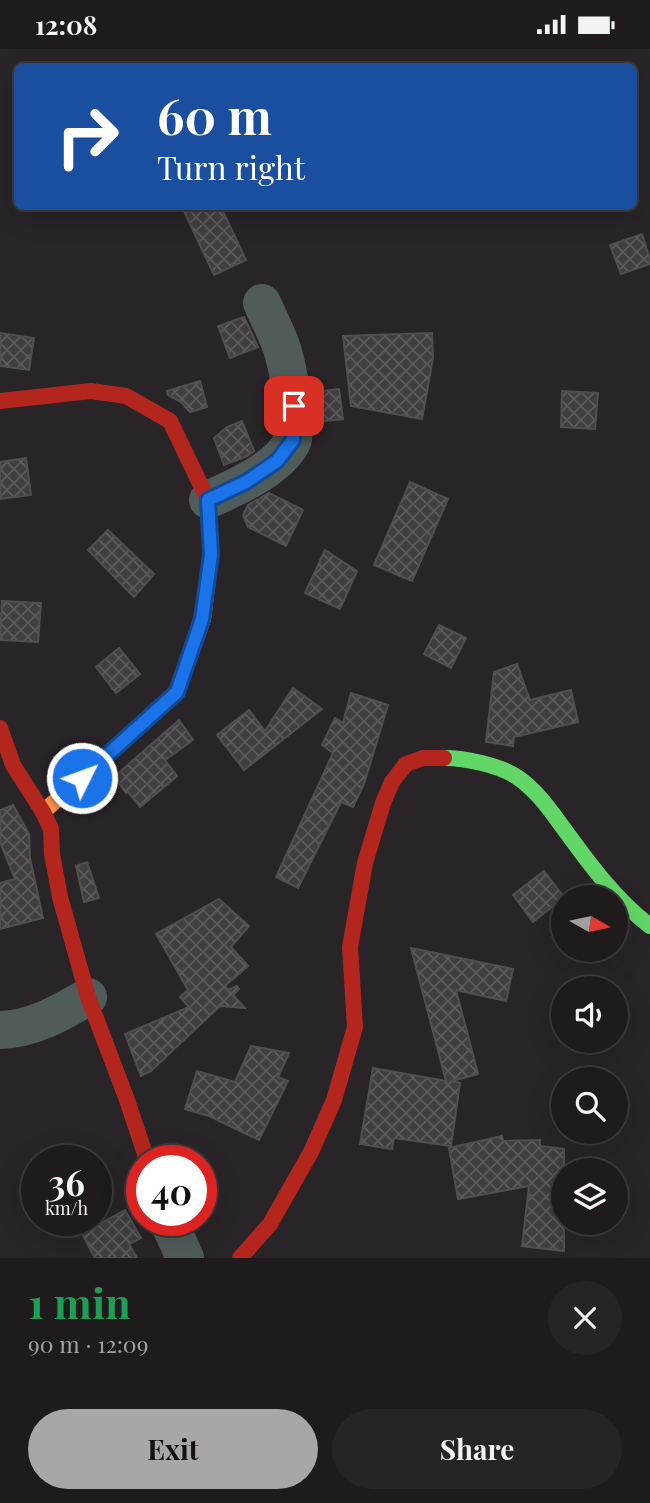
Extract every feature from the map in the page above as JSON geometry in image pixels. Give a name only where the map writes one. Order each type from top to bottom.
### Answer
[{"type":"street","points":[[208,500],[246,482],[277,461],[293,440],[294,406],[283,351],[262,303]]},
{"type":"street","points":[[0,401],[90,391],[126,396],[170,421],[208,500],[211,555],[202,619],[177,692],[43,812]]},
{"type":"street","points":[[0,728],[13,765],[51,829],[52,854],[60,897],[88,997],[142,1145]]},
{"type":"street","points":[[240,1258],[270,1224],[311,1152],[334,1100],[355,1027],[350,947],[365,863],[383,803],[392,782],[406,764],[423,758],[457,758],[515,775],[537,793],[623,903],[646,915]]},
{"type":"street","points":[[0,1030],[12,1030],[50,1018],[88,997]]},
{"type":"street","points":[[175,1236],[185,1258]]},
{"type":"building","points":[[183,210],[222,210],[246,260],[214,275]]},
{"type":"building","points":[[642,234],[650,264],[621,274],[610,245]]},
{"type":"building","points":[[244,317],[258,347],[230,358],[218,326]]},
{"type":"building","points":[[0,333],[34,338],[29,370],[0,366]]},
{"type":"building","points":[[432,333],[433,358],[422,419],[351,406],[343,336]]},
{"type":"building","points":[[200,381],[207,407],[190,412],[181,402],[168,395],[167,391]]},
{"type":"building","points":[[339,389],[343,419],[316,422],[313,392]]},
{"type":"building","points":[[562,391],[598,393],[595,429],[561,427]]},
{"type":"building","points":[[242,421],[254,451],[224,465],[214,438],[227,427]]},
{"type":"building","points":[[26,458],[31,495],[0,499],[0,462]]},
{"type":"building","points":[[410,482],[448,499],[412,581],[374,565]]},
{"type":"building","points":[[269,493],[303,510],[286,546],[248,527],[243,515],[248,505]]},
{"type":"building","points":[[108,530],[154,574],[134,597],[88,550]]},
{"type":"building","points":[[325,550],[357,571],[340,609],[305,593]]},
{"type":"building","points":[[2,601],[41,603],[38,642],[0,640]]},
{"type":"building","points":[[439,625],[466,638],[451,668],[424,654]]},
{"type":"building","points":[[119,648],[140,674],[116,693],[96,667]]},
{"type":"building","points":[[517,664],[530,700],[571,690],[578,722],[514,737],[513,746],[486,742],[494,672]]},
{"type":"building","points":[[293,688],[322,709],[244,770],[217,735],[249,710],[265,731]]},
{"type":"building","points":[[351,693],[388,705],[364,784],[353,807],[341,802],[298,888],[276,877],[333,753],[322,745],[335,718],[343,723]]},
{"type":"building","points":[[179,720],[193,740],[165,760],[177,776],[140,807],[114,777]]},
{"type":"building","points":[[13,805],[29,834],[30,858],[43,918],[0,929],[0,883],[15,879],[0,842],[0,810]]},
{"type":"building","points":[[87,862],[99,898],[84,902],[76,866]]},
{"type":"building","points":[[544,871],[555,885],[551,885],[551,907],[533,922],[513,895]]},
{"type":"building","points":[[219,899],[249,926],[231,947],[248,966],[225,986],[228,990],[237,986],[239,989],[233,995],[245,1008],[220,1006],[151,1071],[141,1076],[125,1034],[189,1007],[180,997],[188,990],[156,934]]},
{"type":"building","points":[[411,948],[513,969],[506,1001],[456,990],[478,1074],[452,1081],[460,1083],[451,1146],[394,1138],[392,1149],[360,1144],[373,1068],[446,1081]]},
{"type":"building","points":[[251,1046],[289,1053],[278,1077],[288,1081],[259,1140],[209,1116],[185,1109],[197,1071],[235,1082]]},
{"type":"building","points":[[502,1136],[503,1141],[540,1140],[540,1146],[564,1149],[564,1158],[551,1158],[551,1235],[564,1235],[564,1251],[522,1246],[529,1186],[458,1199],[449,1148]]},
{"type":"building","points":[[125,1210],[126,1236],[141,1238],[129,1244],[137,1258],[95,1258],[83,1236],[112,1236],[112,1217]]},
{"type":"traffic: fast","points":[[444,758],[492,766],[525,783],[544,803],[605,883],[626,906],[650,926]]},
{"type":"traffic: slow","points":[[43,812],[177,692],[203,619],[211,555]]},
{"type":"traffic: jam","points":[[0,401],[91,391],[126,396],[170,421],[208,500],[211,555]]},
{"type":"traffic: jam","points":[[0,728],[13,765],[51,829],[52,854],[60,897],[88,997],[142,1145]]},
{"type":"traffic: jam","points":[[240,1258],[270,1224],[311,1152],[334,1100],[355,1027],[350,947],[365,863],[383,803],[392,782],[406,764],[423,758],[444,758]]},
{"type":"route","points":[[82,778],[177,692],[202,619],[211,555],[208,500],[246,482],[277,461],[293,440],[294,406]]}]
